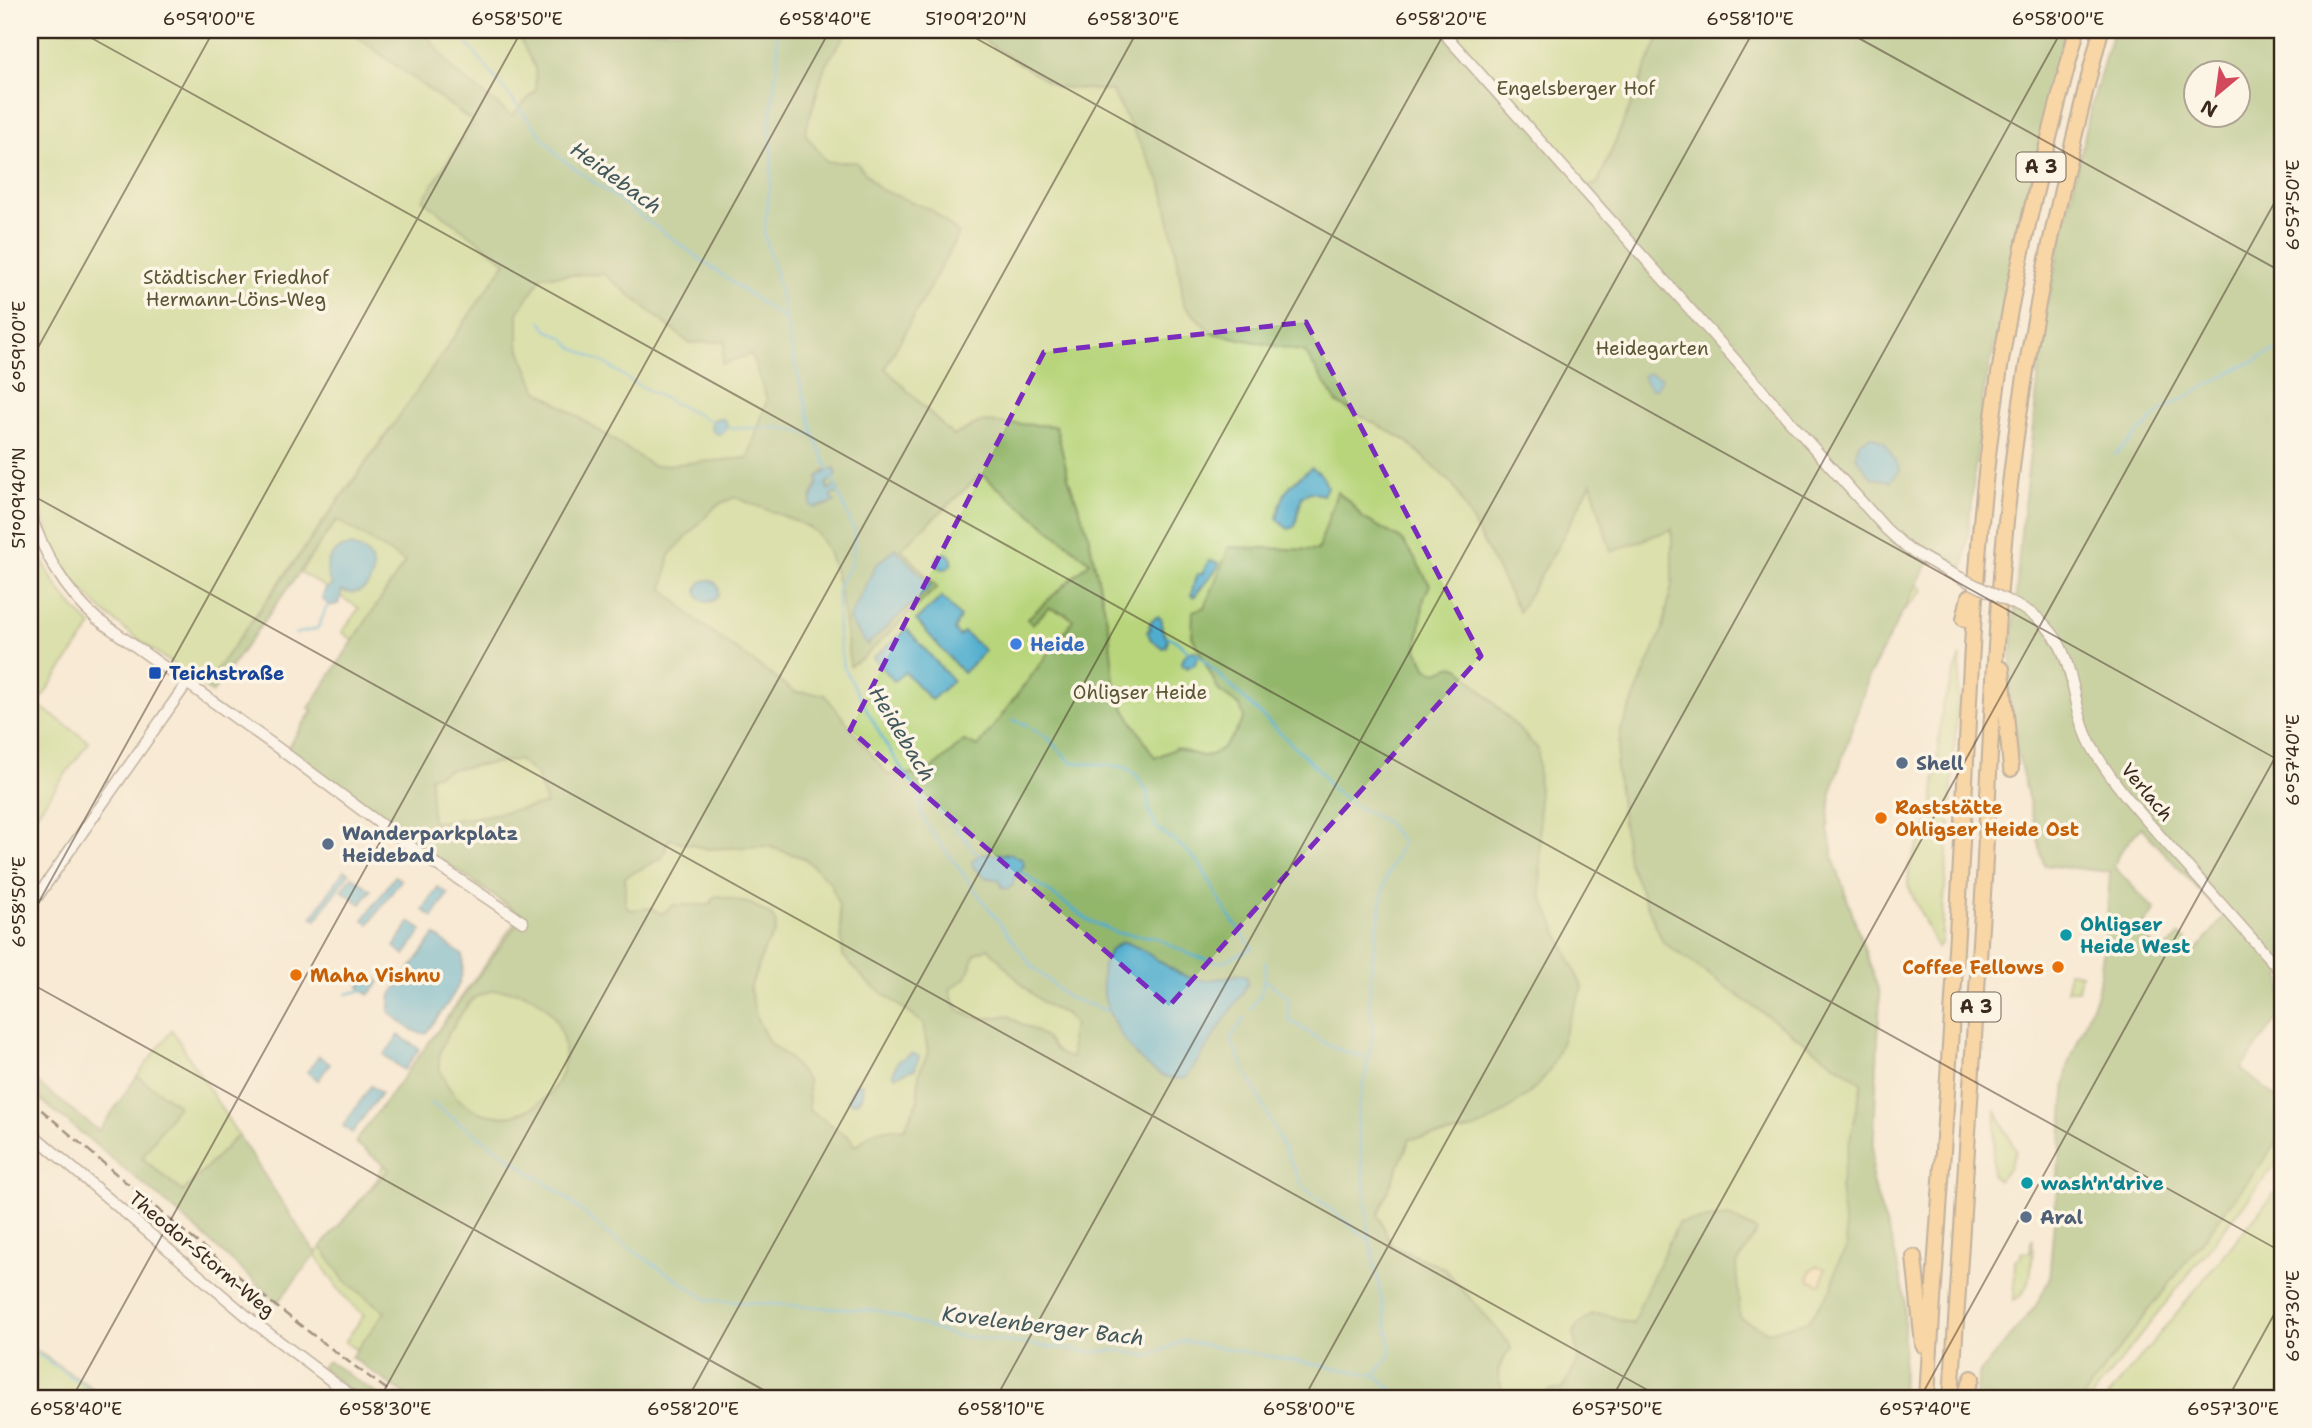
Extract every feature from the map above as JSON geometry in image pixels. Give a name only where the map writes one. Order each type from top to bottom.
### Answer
[{"type":"highway","name":"A 3","points":[[1927,1393],[1959,909],[1978,558],[1994,408],[2038,177],[2077,30]]},
{"type":"highway","name":"A 3","points":[[1951,1398],[1982,918],[1998,615],[2022,390],[2062,181],[2101,30]]},
{"type":"highway","points":[[1964,619],[1978,558]]},
{"type":"highway","points":[[1998,615],[2011,768]]},
{"type":"highway","points":[[1914,1257],[1927,1393]]},
{"type":"highway","points":[[1964,1398],[1972,1378]]},
{"type":"street","name":"Verlach","points":[[1441,30],[1886,529],[1908,549],[1942,569],[2026,610],[2043,621],[2056,635],[2065,655],[2080,715],[2090,742],[2107,772],[2282,973]]},
{"type":"street","points":[[30,514],[48,557],[75,598],[97,619],[416,850],[523,922]]},
{"type":"street","points":[[30,907],[187,683]]},
{"type":"street","name":"Theodor-Storm-Weg","points":[[30,1132],[255,1323],[354,1398]]},
{"type":"highlighted area","points":[[1306,322],[1481,656],[1169,1006],[850,730],[1044,352]]},
{"type":"green space","name":"Ohligser Heide","points":[[30,30],[348,30],[454,108],[360,30],[1430,30],[1923,590],[1883,633],[1799,757],[1862,1083],[1859,1095],[1898,1398],[441,1398],[406,1384],[345,1342],[364,1315],[343,1294],[315,1254],[377,1180],[383,1164],[357,1144],[520,915],[286,749],[355,642],[342,632],[359,608],[300,572],[454,354],[389,430],[204,687],[123,628],[86,594],[70,574],[53,544],[30,481]]},
{"type":"green space","points":[[348,30],[423,30],[455,72],[512,116],[536,90],[535,67],[515,30],[848,30],[825,66],[805,133],[826,162],[856,162],[879,189],[932,210],[959,234],[885,368],[953,436],[980,422],[1056,426],[1069,480],[1088,533],[1109,629],[1114,682],[1121,703],[1155,758],[1176,748],[1201,756],[1211,755],[1228,742],[1244,718],[1240,706],[1219,691],[1192,636],[1193,611],[1205,607],[1229,547],[1318,550],[1337,492],[1350,502],[1363,518],[1401,539],[1430,585],[1424,598],[1417,649],[1427,669],[1437,672],[1453,666],[1461,669],[1538,749],[1541,895],[1583,989],[1545,1077],[1516,1104],[1483,1125],[1459,1133],[1410,1139],[1378,1215],[1392,1246],[1444,1268],[1509,1343],[1511,1349],[1498,1372],[1507,1398],[410,1398],[351,1357],[385,1312],[344,1280],[321,1246],[389,1169],[355,1142],[523,916],[287,749],[313,711],[309,708],[405,562],[337,520],[212,693],[204,687],[373,454],[506,262],[423,200],[473,122]],"holes":[[[604,274],[689,343],[725,341],[722,364],[751,354],[767,400],[748,458],[653,466],[536,389],[518,345],[518,313],[542,276]],[[835,468],[826,484],[832,493],[829,497],[830,505],[814,508],[811,498],[824,471]],[[981,474],[1090,562],[1027,619],[1032,624],[1049,608],[1066,614],[1073,620],[978,747],[964,741],[934,767],[922,773],[888,775],[824,694],[795,692],[698,622],[663,589],[670,554],[717,505],[735,497],[810,528],[820,537],[828,552],[839,591],[850,666],[864,657],[937,587],[901,549]],[[518,760],[536,774],[546,804],[472,818],[432,822],[430,777],[451,769]],[[669,839],[708,849],[767,846],[804,858],[830,882],[839,906],[843,956],[867,982],[923,1023],[928,1053],[919,1073],[918,1100],[905,1128],[879,1130],[854,1145],[850,1138],[809,1110],[808,1081],[789,1058],[769,1043],[756,1017],[750,989],[764,950],[775,932],[776,924],[772,916],[751,904],[719,896],[714,897],[710,905],[673,905],[662,914],[651,908],[630,910],[625,904],[625,877],[662,858]],[[982,854],[1003,854],[1024,865],[1003,888],[999,880],[994,878],[976,857]],[[1123,942],[1191,978],[1211,980],[1241,974],[1243,992],[1220,1026],[1136,1056]],[[988,948],[1034,995],[1055,1010],[1065,1013],[1074,1025],[1071,1034],[1072,1058],[1058,1052],[1042,1035],[1008,1015],[989,1018],[971,1016],[957,1007],[950,989],[966,978],[975,954]],[[495,990],[526,994],[545,1007],[559,1026],[564,1050],[561,1073],[546,1097],[534,1107],[505,1116],[490,1115],[462,1102],[444,1079],[439,1064],[443,1045],[471,1000]]]},
{"type":"green space","name":"Heidegarten","points":[[968,30],[1449,30],[1589,187],[1598,183],[1662,30],[2065,30],[1983,396],[1964,570],[1933,557],[1925,569],[1869,676],[1831,793],[1828,829],[1834,860],[1880,995],[1872,1182],[1894,1249],[1905,1300],[1902,1398],[1544,1398],[1549,1390],[1562,1390],[1579,1359],[1573,1333],[1577,1326],[1592,1314],[1607,1315],[1633,1324],[1678,1223],[1729,1216],[1757,1231],[1736,1266],[1740,1318],[1768,1332],[1808,1321],[1832,1288],[1837,1265],[1847,1247],[1840,1187],[1862,1083],[1663,942],[1628,861],[1616,768],[1621,730],[1663,628],[1672,584],[1672,529],[1611,552],[1591,483],[1519,612],[1454,486],[1407,441],[1337,403],[1305,352],[1212,333],[1184,305],[1162,185],[1112,91],[1056,87]]},
{"type":"green space","name":"Engelsberger Hof","points":[[1449,30],[1662,30],[1598,183],[1586,186]]},
{"type":"green space","points":[[2113,30],[2282,30],[2282,1012],[2241,1069],[2282,1102],[2282,1136],[2082,1398],[1974,1398],[1980,1372],[2035,1307],[2049,1280],[2067,1069],[2098,990],[2110,872],[2044,865],[2015,742],[2009,690],[2020,541],[2046,310],[2091,107]],"holes":[[[2141,827],[2224,917],[2198,949],[2180,935],[2161,954],[2139,931],[2155,910],[2114,867],[2119,853]]]},
{"type":"green space","points":[[30,533],[55,583],[92,626],[37,704],[89,742],[30,823]]},
{"type":"green space","points":[[1961,655],[1941,944],[1937,948],[1908,885],[1909,865],[1932,816],[1942,708]]},
{"type":"green space","points":[[2068,972],[2081,973],[2078,990],[2067,990]]},
{"type":"green space","points":[[172,1030],[238,1135],[183,1192],[142,1158],[137,1076]]},
{"type":"green space","points":[[137,1076],[178,1105],[142,1158],[183,1192],[238,1135],[316,1254],[278,1302],[170,1206],[30,1091],[30,1077],[99,1131]]},
{"type":"green space","points":[[1996,1111],[2016,1151],[2009,1168],[1998,1180],[1992,1175]]},
{"type":"green space","points":[[2282,1136],[2282,1156],[2091,1398],[2082,1398]]},
{"type":"green space","points":[[2282,1184],[2282,1398],[2107,1398]]},
{"type":"green space","points":[[2033,1239],[2029,1281],[2021,1296],[2014,1301],[2015,1260],[2021,1257],[2021,1252],[2030,1253]]},
{"type":"green space","points":[[30,1346],[107,1398],[30,1398]]},
{"type":"green space","points":[[328,1361],[383,1398],[359,1398],[321,1367]]},
{"type":"sand","points":[[1812,1268],[1825,1268],[1822,1283],[1819,1284],[1809,1280]]},
{"type":"water","points":[[1648,373],[1662,378],[1655,389],[1649,387],[1643,376]]},
{"type":"water","points":[[719,418],[725,420],[725,432],[719,434],[713,432],[711,426],[713,420]]},
{"type":"water","points":[[1871,436],[1885,443],[1900,470],[1891,481],[1872,478],[1856,456],[1859,443]]},
{"type":"water","points":[[835,468],[836,475],[826,484],[828,490],[835,486],[839,489],[837,494],[833,493],[830,497],[835,502],[814,508],[810,505],[818,476]]},
{"type":"water","points":[[1311,468],[1319,473],[1327,487],[1323,495],[1310,492],[1302,496],[1295,526],[1289,529],[1277,518],[1282,500],[1292,484]]},
{"type":"water","points":[[351,546],[363,550],[370,558],[372,576],[369,584],[362,590],[353,593],[342,591],[338,604],[329,606],[322,598],[325,590],[332,585],[327,565],[337,550]]},
{"type":"water","points":[[895,548],[931,586],[867,645],[849,620],[875,566]]},
{"type":"water","points":[[944,553],[950,555],[950,567],[944,569],[938,567],[936,561],[938,555]]},
{"type":"water","points":[[1209,560],[1219,563],[1218,567],[1194,597],[1191,595],[1197,574],[1202,574]]},
{"type":"water","points":[[708,580],[716,583],[719,591],[716,599],[708,602],[700,599],[697,591],[700,583]]},
{"type":"water","points":[[942,597],[960,617],[954,630],[959,636],[964,632],[985,651],[963,673],[916,620]]},
{"type":"water","points":[[1158,616],[1162,620],[1162,630],[1168,640],[1163,648],[1151,640],[1147,631],[1151,629],[1151,621]]},
{"type":"water","points":[[907,629],[953,681],[931,700],[905,672],[894,681],[873,658]]},
{"type":"water","points":[[1195,651],[1198,654],[1195,664],[1187,668],[1187,665],[1183,666],[1184,656]]},
{"type":"water","points":[[982,854],[1011,854],[1023,860],[1024,865],[1013,885],[1008,889],[1003,888],[999,880],[984,877],[973,867],[972,861]]},
{"type":"water","points":[[344,870],[349,873],[316,920],[312,917]]},
{"type":"water","points":[[352,876],[371,890],[361,904],[342,891]]},
{"type":"water","points":[[395,876],[401,880],[369,924],[363,920]]},
{"type":"water","points":[[438,887],[448,894],[433,917],[423,910]]},
{"type":"water","points":[[410,922],[422,930],[405,955],[394,947]]},
{"type":"water","points":[[435,935],[462,955],[463,966],[452,997],[426,1033],[421,1033],[412,1030],[389,1012],[391,995]]},
{"type":"water","points":[[1123,942],[1191,978],[1207,980],[1241,974],[1247,976],[1248,983],[1243,992],[1187,1077],[1168,1077],[1149,1067],[1131,1049],[1116,1026],[1105,1000],[1102,976],[1107,956]]},
{"type":"water","points":[[369,974],[380,982],[369,995],[359,987]]},
{"type":"water","points":[[399,1035],[419,1049],[404,1070],[384,1055]]},
{"type":"water","points":[[913,1053],[919,1057],[915,1069],[895,1076],[893,1073],[898,1061]]},
{"type":"water","points":[[319,1056],[330,1064],[318,1080],[307,1072]]},
{"type":"water","points":[[854,1085],[863,1085],[862,1096],[857,1102],[851,1103],[848,1100]]},
{"type":"water","points":[[371,1086],[381,1093],[352,1133],[343,1126]]},
{"type":"waterway","name":"Heidebach","points":[[456,30],[559,157],[786,321]]},
{"type":"waterway","name":"Heidebach","points":[[776,30],[778,58],[770,121],[772,166],[764,234],[814,435],[829,471]]},
{"type":"waterway","points":[[541,321],[547,330],[564,338],[572,347],[606,364],[634,383],[712,422]]},
{"type":"waterway","points":[[2115,455],[2164,409],[2282,348]]},
{"type":"waterway","points":[[727,428],[784,428],[814,435]]},
{"type":"waterway","name":"Heidebach","points":[[832,477],[855,533],[852,562],[838,585],[838,632],[843,666],[886,745],[918,793],[950,821],[979,856]]},
{"type":"waterway","points":[[295,634],[316,628],[329,606]]},
{"type":"waterway","points":[[1167,636],[1190,653]]},
{"type":"waterway","points":[[1197,654],[1317,768],[1333,790],[1386,822],[1402,842],[1385,881],[1371,968],[1369,1005],[1374,1029],[1357,1117],[1370,1241],[1392,1352],[1375,1375],[1402,1398]]},
{"type":"waterway","points":[[1013,720],[1027,725]]},
{"type":"waterway","points":[[1019,870],[1088,920],[1117,933],[1154,937],[1191,955],[1212,961],[1222,962],[1253,948],[1227,913],[1201,866],[1186,850],[1157,828],[1149,811],[1147,791],[1136,775],[1125,767],[1071,762],[1048,738],[1031,728]]},
{"type":"waterway","points":[[921,795],[920,810],[928,827],[1031,965],[1067,997],[1108,1011]]},
{"type":"waterway","name":"Heidebach","points":[[1266,961],[1264,979],[1288,997],[1289,1020],[1331,1047],[1369,1059]]},
{"type":"waterway","points":[[1250,1009],[1261,994],[1264,979]]},
{"type":"waterway","points":[[347,994],[363,990]]},
{"type":"waterway","points":[[1245,1018],[1230,1039],[1303,1187],[1370,1241]]},
{"type":"waterway","name":"Kovelenberger Bach","points":[[431,1103],[563,1195],[606,1233],[708,1300],[880,1311],[952,1335],[1093,1352],[1115,1350],[1150,1356],[1183,1341],[1375,1375]]},
{"type":"waterway","points":[[30,1349],[103,1398]]},
{"type":"railway","points":[[30,1100],[257,1291],[399,1398]]},
{"type":"place","name":"Heide","points":[[1016,644]]},
{"type":"place","name":"Teichstraße","points":[[155,673]]},
{"type":"place","name":"Shell","points":[[1902,763]]},
{"type":"place","name":"Raststätte Ohligser Heide Ost","points":[[1881,818]]},
{"type":"place","name":"Wanderparkplatz Heidebad","points":[[328,844]]},
{"type":"place","name":"Ohligser Heide West","points":[[2066,935]]},
{"type":"place","name":"Coffee Fellows","points":[[2058,967]]},
{"type":"place","name":"Maha Vishnu","points":[[296,975]]},
{"type":"place","name":"wash'n'drive","points":[[2027,1183]]},
{"type":"place","name":"Aral","points":[[2026,1217]]},
{"type":"park label","name":"Städtischer Friedhof Hermann-Löns-Weg","points":[[236,288]]}]
